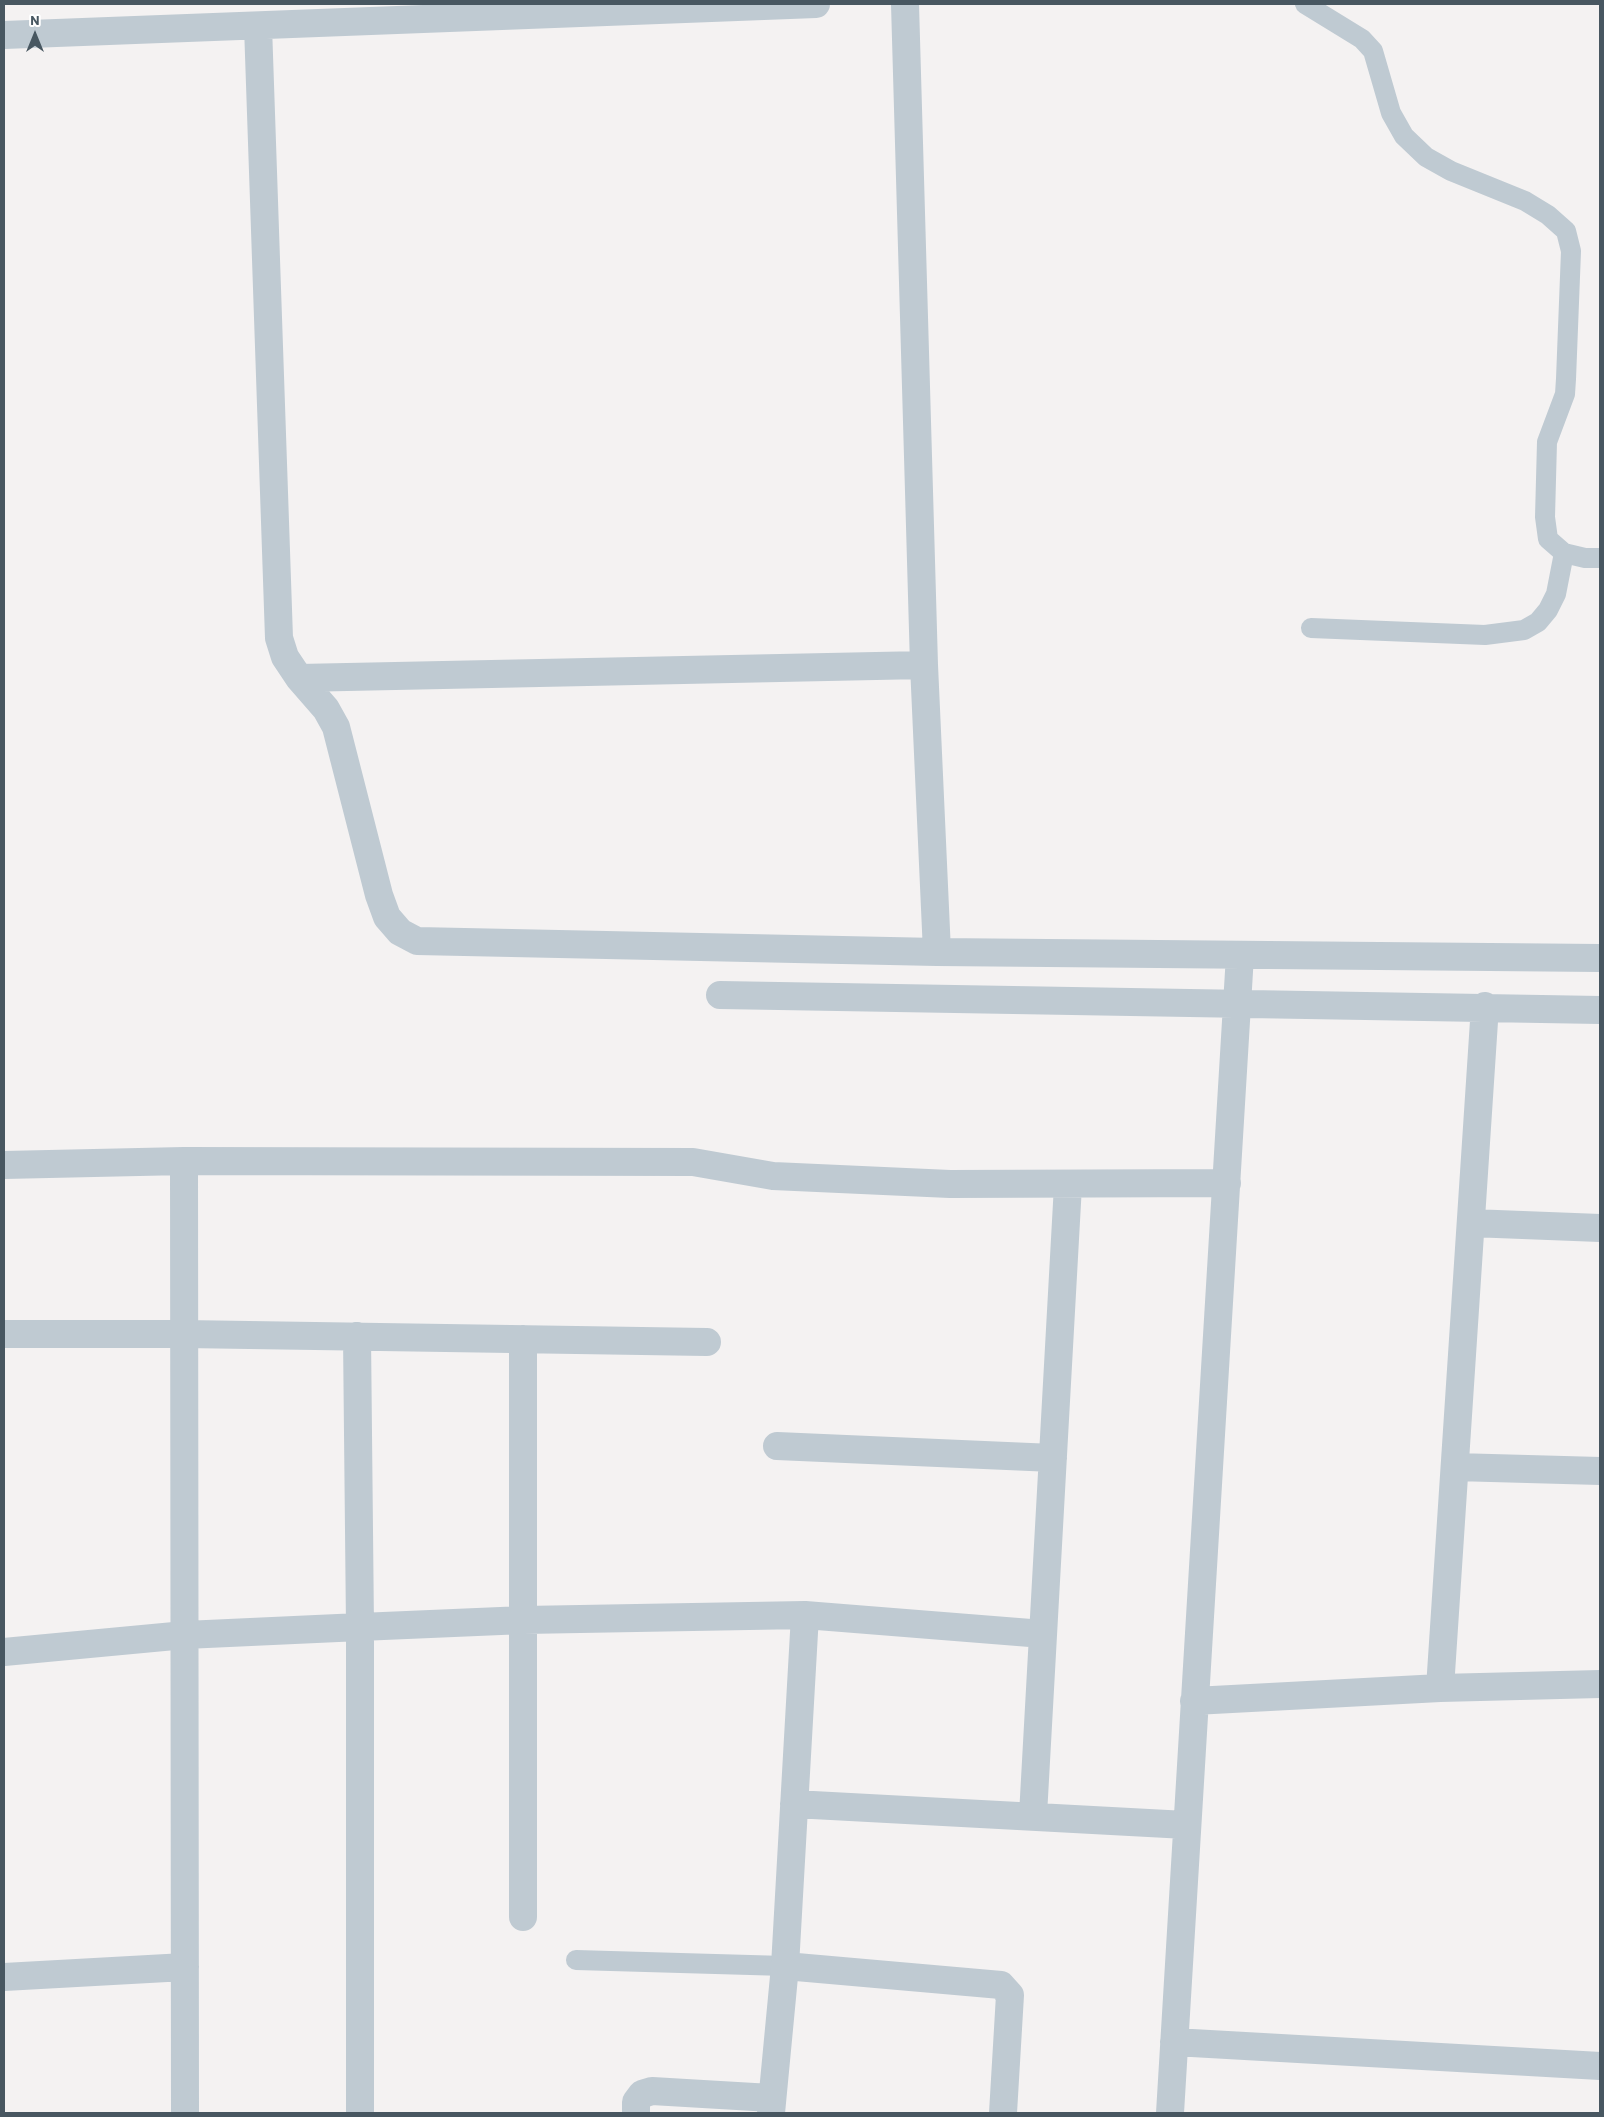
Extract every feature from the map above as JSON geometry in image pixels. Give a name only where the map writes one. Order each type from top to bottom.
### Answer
[{"type":"street","points":[[4,35],[816,4]]},
{"type":"street","points":[[905,4],[924,665],[937,952]]},
{"type":"street","points":[[258,26],[279,638],[285,657],[299,678],[326,709],[336,727],[379,895],[387,917],[400,932],[417,941],[937,952],[1600,958]]},
{"type":"street","points":[[299,678],[924,665]]},
{"type":"street","points":[[1170,2113],[1240,955]]},
{"type":"street","points":[[720,995],[1238,1005],[1485,1006],[1600,1010]]},
{"type":"street","points":[[1440,1688],[1485,1006]]},
{"type":"street","points":[[4,1165],[184,1161],[693,1162],[772,1176],[950,1184],[1227,1183]]},
{"type":"street","points":[[184,1161],[184,2113]]},
{"type":"street","points":[[1033,1816],[1068,1185]]},
{"type":"street","points":[[1471,1223],[1600,1228]]},
{"type":"street","points":[[4,1334],[184,1334],[707,1342]]},
{"type":"street","points":[[357,1336],[360,1627],[360,2113]]},
{"type":"street","points":[[523,1339],[523,1917]]},
{"type":"street","points":[[776,1446],[1053,1458]]},
{"type":"street","points":[[1455,1467],[1600,1471]]},
{"type":"street","points":[[4,1652],[185,1635],[524,1620],[673,1616],[805,1615],[1043,1634]]},
{"type":"street","points":[[636,2113],[636,2102],[642,2094],[652,2091],[771,2106],[785,1966],[805,1615]]},
{"type":"street","points":[[1194,1701],[1440,1688],[1600,1684]]},
{"type":"street","points":[[794,1804],[1186,1825]]},
{"type":"street","points":[[4,1978],[185,1966]]},
{"type":"street","points":[[785,1966],[1001,1985],[1010,1995],[1003,2113]]},
{"type":"street","points":[[1174,2042],[1600,2066]]},
{"type":"lane","points":[[1305,4],[1362,39],[1374,51],[1391,113],[1404,136],[1426,157],[1451,171],[1526,201],[1548,215],[1566,231],[1571,251],[1565,394],[1547,442],[1545,517],[1548,539],[1564,553],[1585,558],[1600,558]]},
{"type":"lane","points":[[1311,628],[1485,635],[1524,630],[1538,622],[1548,610],[1556,594],[1564,553]]},
{"type":"lane","points":[[576,1960],[785,1966]]}]
